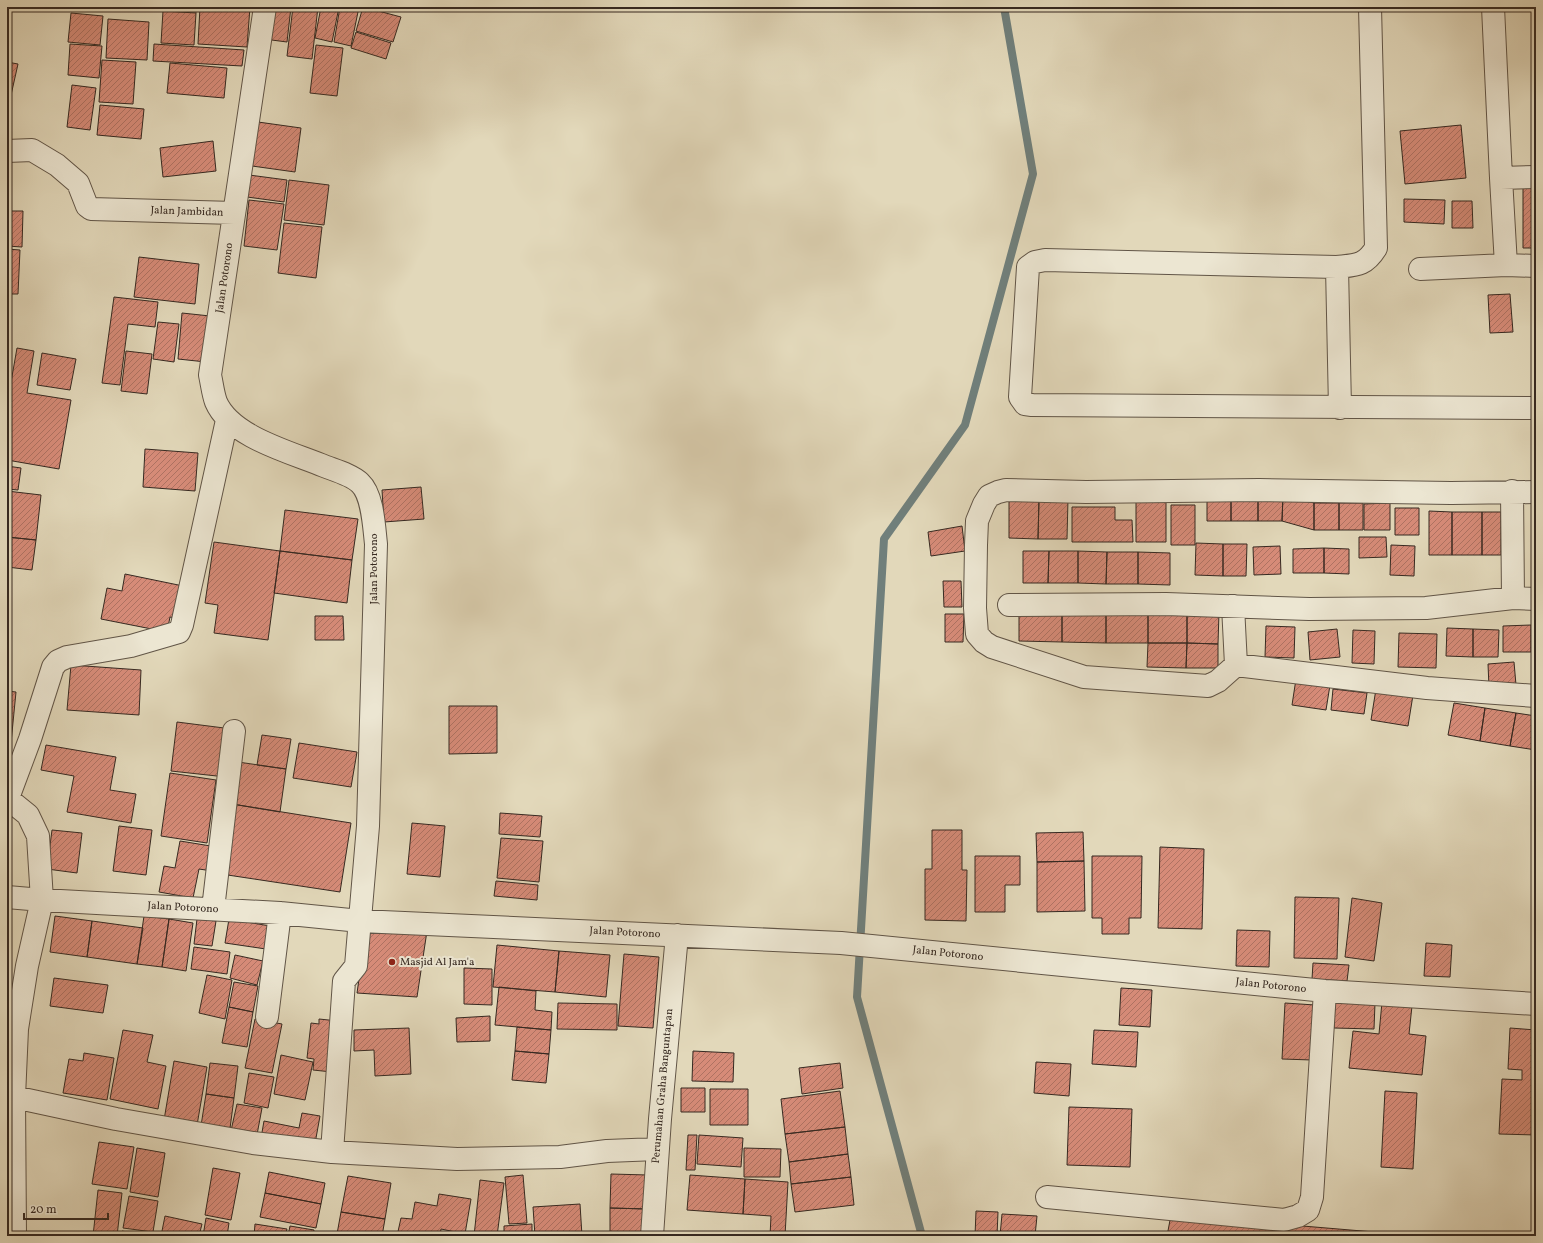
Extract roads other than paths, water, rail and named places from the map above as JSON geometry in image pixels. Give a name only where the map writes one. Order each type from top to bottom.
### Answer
[{"type":"street","name":"Jalan Jambidan","points":[[7,151],[32,150],[57,165],[78,182],[87,206],[91,209],[234,213],[265,7]]},
{"type":"street","points":[[1370,7],[1376,248],[1369,259],[1359,265],[1337,267],[1045,260],[1035,262],[1028,267],[1020,397],[1025,404],[1032,405],[1536,408]]},
{"type":"street","points":[[1493,7],[1506,265]]},
{"type":"street","points":[[1501,178],[1536,177]]},
{"type":"street","name":"Jalan Potorono","points":[[234,213],[210,375],[216,402],[227,420],[249,436],[340,472],[360,483],[368,495],[370,502],[376,544],[368,826],[360,921]]},
{"type":"street","points":[[1420,269],[1506,265],[1536,266]]},
{"type":"street","points":[[1337,267],[1340,408]]},
{"type":"street","points":[[15,1236],[14,1097],[17,1029],[27,966],[42,900],[38,836],[28,815],[7,798],[27,746],[53,667],[58,661],[67,657],[131,646],[179,632],[182,625],[227,420]]},
{"type":"street","points":[[1536,492],[1512,491],[1451,493],[1259,490],[1086,492],[1006,490],[989,496],[977,521],[975,608],[977,634],[984,642],[992,647],[1084,677],[1208,686],[1218,681],[1236,665],[1427,688],[1536,696]]},
{"type":"street","points":[[1512,491],[1513,598]]},
{"type":"street","points":[[1009,605],[1166,604],[1309,609],[1426,608],[1513,598],[1536,599]]},
{"type":"street","points":[[1233,606],[1236,665]]},
{"type":"street","points":[[213,909],[234,731]]},
{"type":"street","name":"Jalan Potorono","points":[[7,897],[280,913],[360,921],[841,943],[1325,992],[1536,1004]]},
{"type":"street","points":[[267,1016],[280,913]]},
{"type":"street","points":[[332,1152],[344,981],[356,966],[360,921]]},
{"type":"street","name":"Perumahan Graha Banguntapan","points":[[652,1236],[657,1149],[677,935]]},
{"type":"street","points":[[1048,1197],[1284,1220],[1298,1216],[1308,1210],[1312,1197],[1325,992]]},
{"type":"street","points":[[14,1097],[116,1119],[253,1143],[332,1152],[457,1159],[560,1157],[607,1151],[657,1149]]},
{"type":"waterway","points":[[922,1236],[857,997],[884,539],[965,425],[1033,174],[1004,7]]},
{"type":"place","name":"Masjid Al Jam'a","points":[[392,962]]}]
